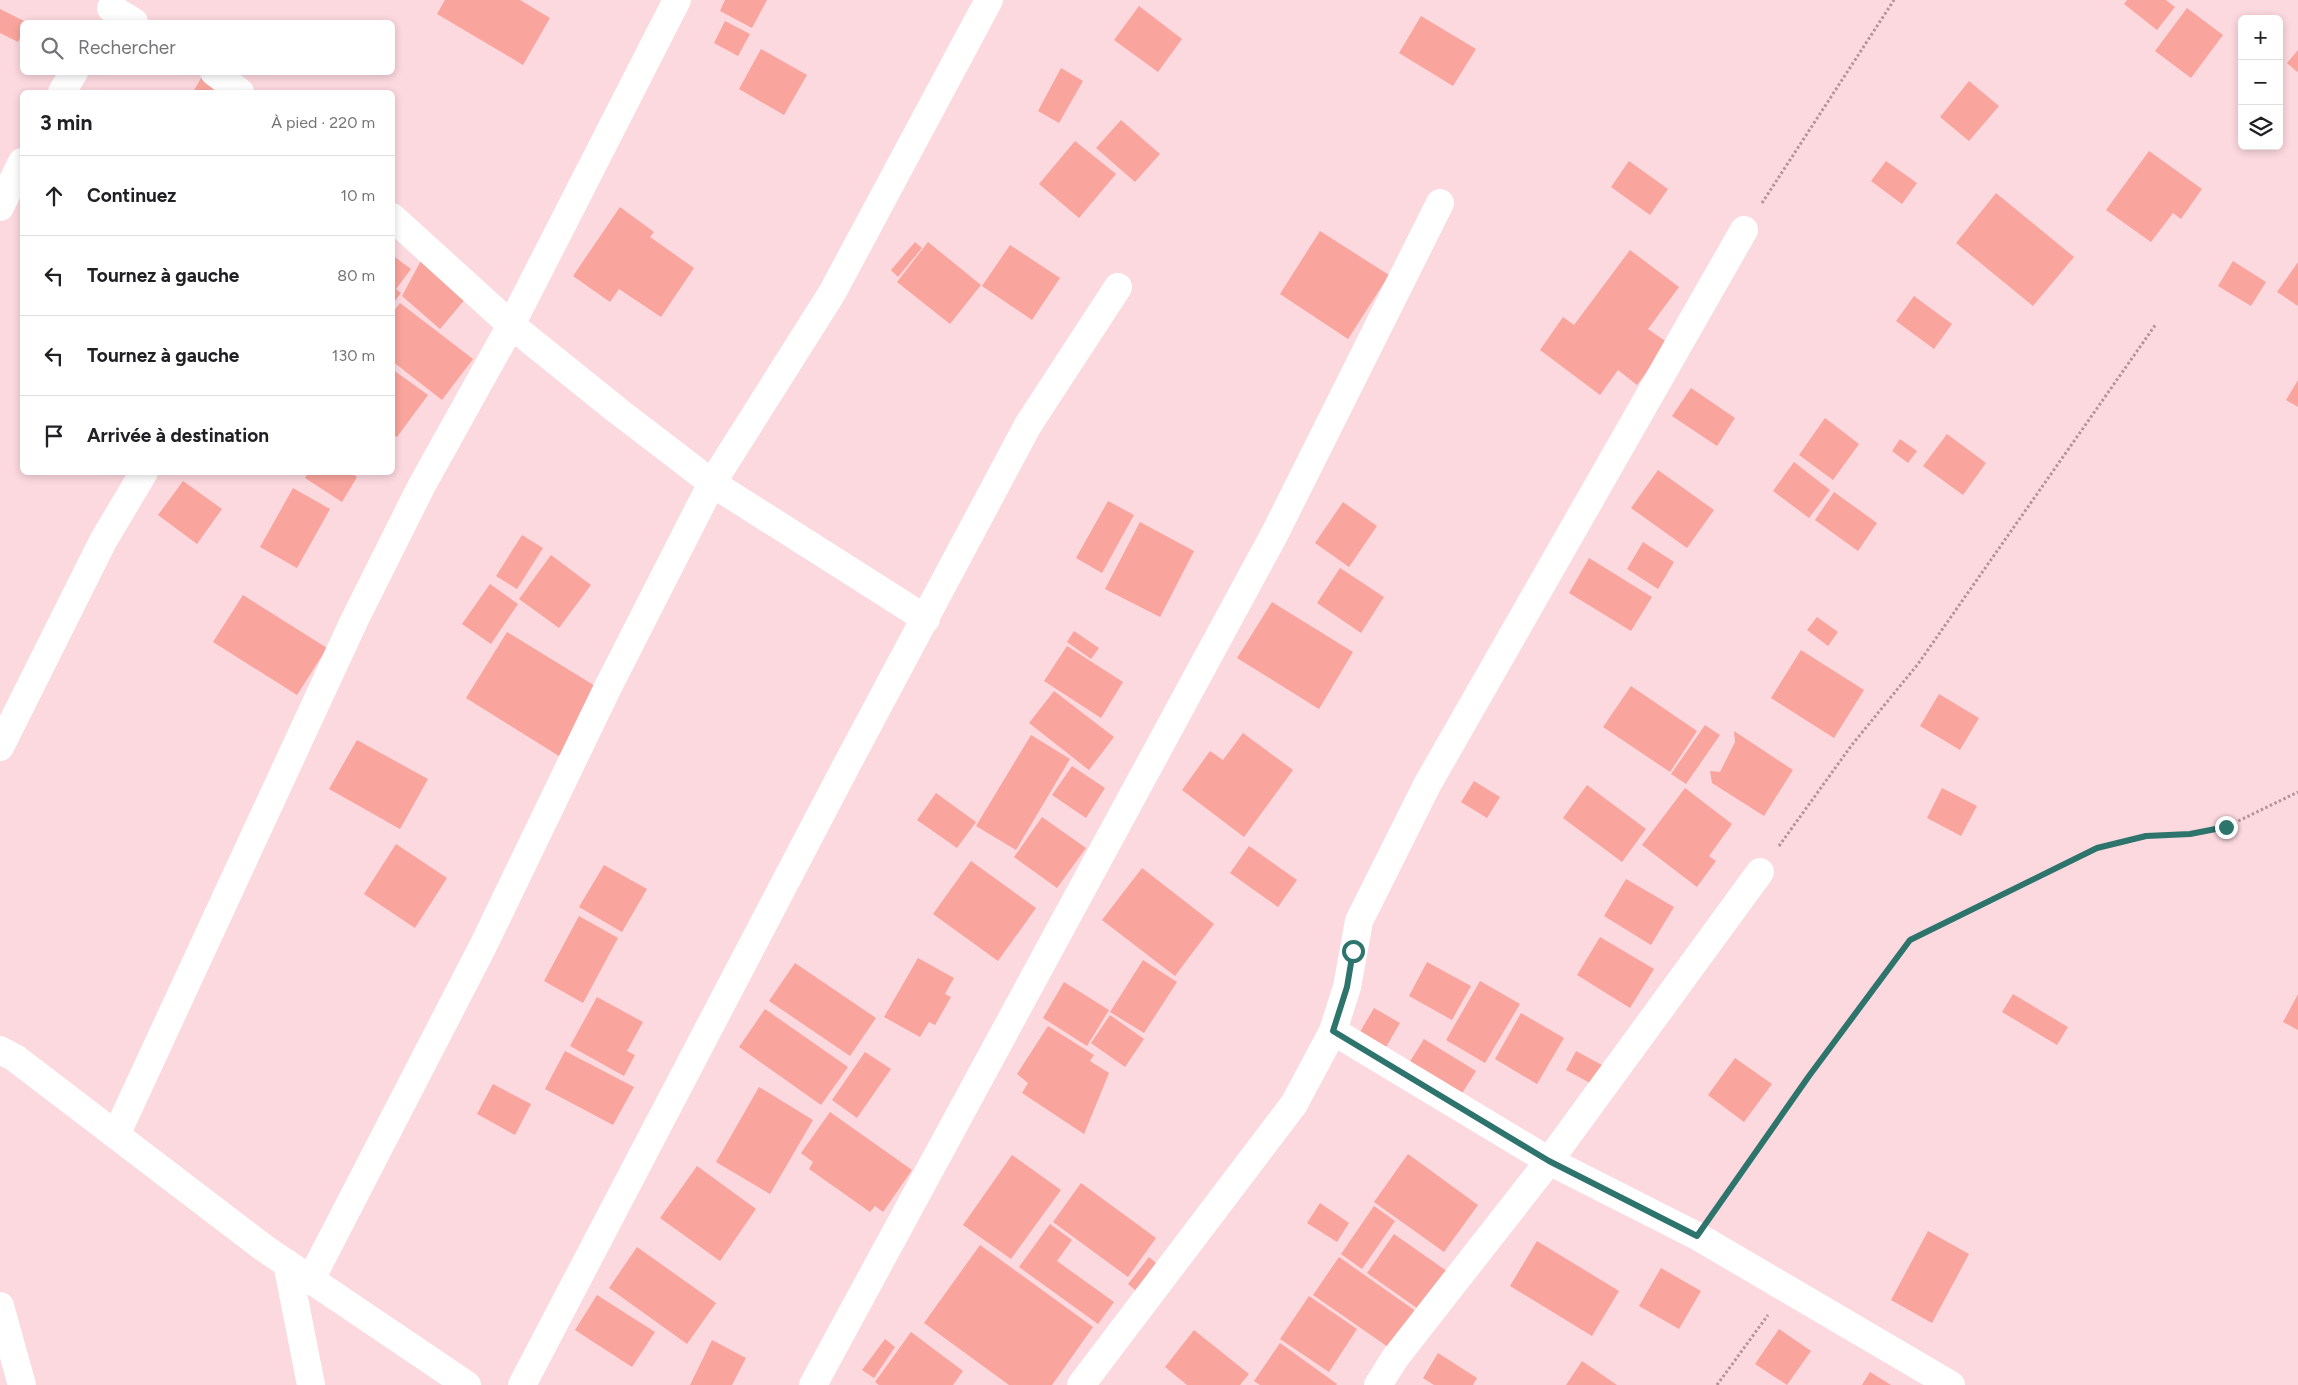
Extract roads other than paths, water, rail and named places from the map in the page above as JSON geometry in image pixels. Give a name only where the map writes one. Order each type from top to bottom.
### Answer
[{"type":"street","points":[[116,1135],[354,621],[422,485],[512,325],[677,0]]},
{"type":"street","points":[[311,1279],[483,946],[608,687],[712,483],[832,293],[989,0]]},
{"type":"street","points":[[110,10],[130,20]]},
{"type":"street","points":[[63,90],[72,75]]},
{"type":"street","points":[[218,75],[237,90]]},
{"type":"street","points":[[0,207],[20,166]]},
{"type":"street","points":[[813,1385],[1274,535],[1440,203]]},
{"type":"street","points":[[395,220],[512,325],[618,411],[712,483],[926,619]]},
{"type":"street","points":[[1085,1383],[1294,1104],[1333,1031],[1347,987],[1359,921],[1427,785],[1744,230]]},
{"type":"street","points":[[522,1385],[845,768],[1028,425],[1118,287]]},
{"type":"street","points":[[0,747],[103,541],[142,475]]},
{"type":"street","points":[[1378,1385],[1396,1358],[1549,1161],[1760,872]]},
{"type":"street","points":[[1333,1031],[1549,1161],[1697,1236],[1951,1385]]},
{"type":"street","points":[[0,1050],[15,1058],[264,1248],[467,1385]]},
{"type":"street","points":[[287,1263],[311,1385]]},
{"type":"street","points":[[0,1306],[22,1385]]}]
